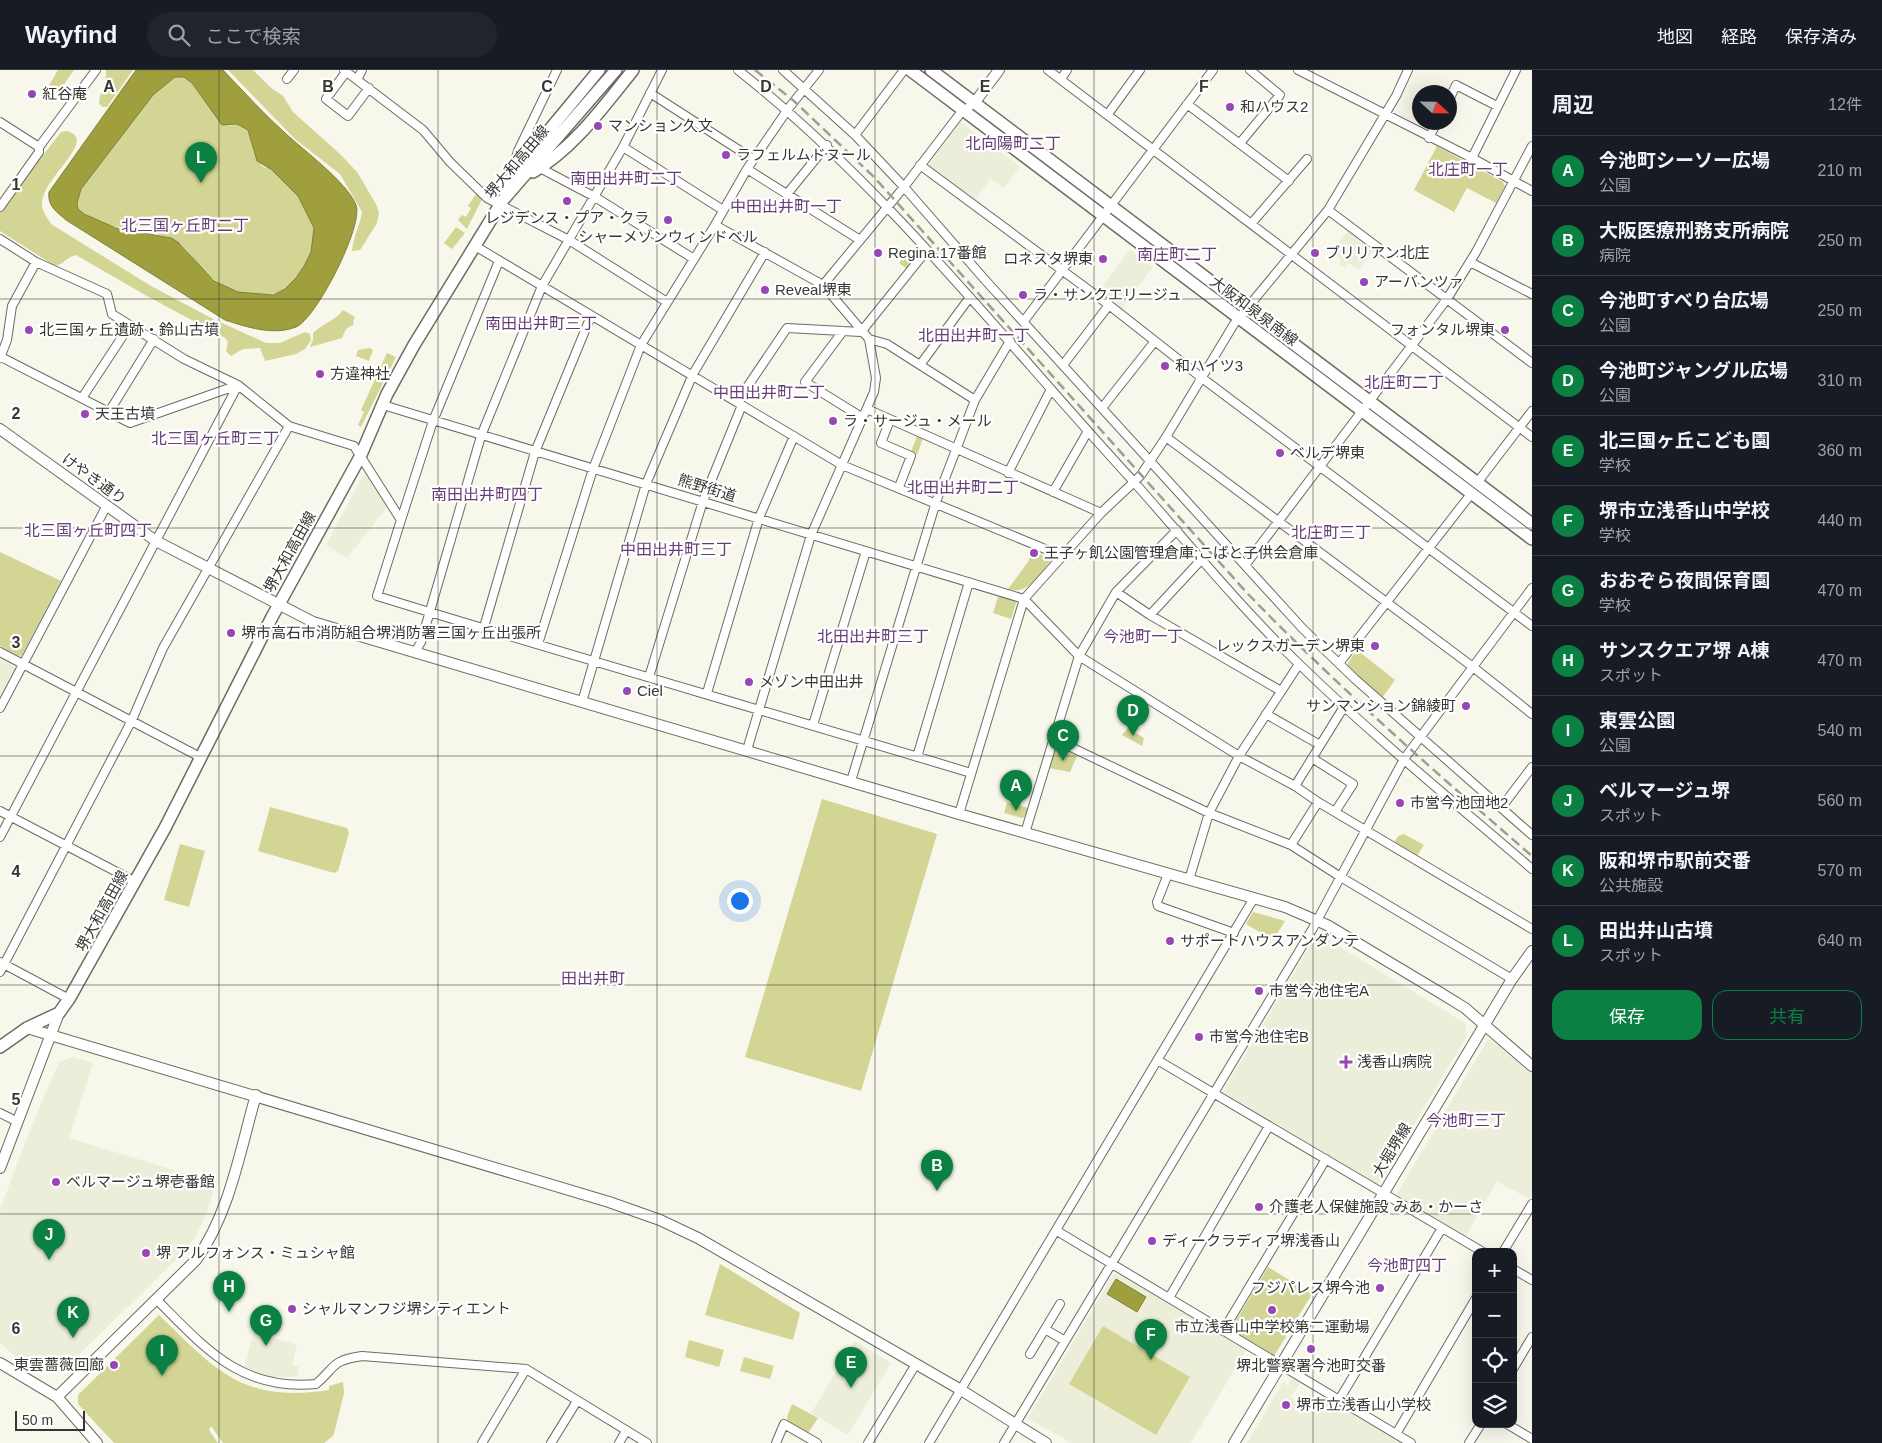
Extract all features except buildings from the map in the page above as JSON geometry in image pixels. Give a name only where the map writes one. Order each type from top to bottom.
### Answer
[{"type":"main road","points":[[514,188],[527,157],[599,70]]},
{"type":"main road","points":[[524,176],[554,158],[575,138],[633,70]]},
{"type":"main road","name":"大阪和泉泉南線","points":[[910,70],[1532,539]]},
{"type":"main road","name":"大阪和泉泉南線","points":[[931,70],[1532,524]]},
{"type":"main road","name":"堺大和高田線","points":[[0,1047],[27,1028],[59,1013],[69,999],[136,882],[279,603],[360,457],[397,374],[501,202],[615,71]]},
{"type":"street","points":[[0,207],[39,152],[39,147],[96,70]]},
{"type":"street","points":[[287,79],[294,70]]},
{"type":"street","points":[[357,80],[362,70]]},
{"type":"street","points":[[501,202],[518,151],[557,70]]},
{"type":"street","points":[[415,652],[420,642],[481,436],[542,286],[623,147],[662,70]]},
{"type":"street","points":[[738,70],[788,109],[827,145],[888,207],[1010,341],[1088,432],[1177,530],[1201,560],[1299,664],[1404,759],[1532,869]]},
{"type":"street","points":[[783,70],[855,135],[904,187],[986,281],[1149,461],[1246,564],[1303,629],[1340,662],[1355,679],[1532,835]]},
{"type":"street","points":[[538,644],[593,469],[641,345],[716,225],[753,159],[788,109],[819,70]]},
{"type":"street","points":[[855,135],[904,70]]},
{"type":"street","points":[[823,285],[888,207],[964,110],[974,102],[999,70]]},
{"type":"street","points":[[1048,70],[1532,437]]},
{"type":"street","points":[[1061,79],[1067,70]]},
{"type":"street","points":[[1108,114],[1140,70]]},
{"type":"street","points":[[1024,321],[1212,70]]},
{"type":"street","points":[[1240,143],[1280,95],[1250,70]]},
{"type":"street","points":[[1298,70],[1429,138],[1472,158],[1532,192]]},
{"type":"street","points":[[959,814],[1024,599],[1101,513],[1134,482],[1166,436],[1238,318],[1293,255],[1328,210],[1396,96],[1408,70]]},
{"type":"street","points":[[1472,158],[1516,70]]},
{"type":"street","points":[[369,88],[348,116],[326,99],[345,71],[369,88],[424,130],[468,182],[569,240],[667,302]]},
{"type":"street","points":[[1457,86],[1497,106]]},
{"type":"street","points":[[650,93],[753,159]]},
{"type":"street","points":[[1187,104],[1289,181]]},
{"type":"street","points":[[0,122],[39,147]]},
{"type":"street","points":[[1429,138],[1433,130]]},
{"type":"street","points":[[787,194],[827,145]]},
{"type":"street","points":[[1246,564],[1447,300],[1470,262],[1532,146]]},
{"type":"street","points":[[623,147],[723,210]]},
{"type":"street","points":[[1251,224],[1307,158]]},
{"type":"street","points":[[920,165],[1109,305],[1202,378],[1532,626]]},
{"type":"street","points":[[540,168],[595,197],[694,259]]},
{"type":"street","points":[[747,169],[860,240]]},
{"type":"street","points":[[1328,210],[1532,364]]},
{"type":"street","points":[[716,225],[823,285],[869,339],[887,344],[975,400]]},
{"type":"street","points":[[0,239],[36,262],[107,294],[110,298],[111,313],[184,359],[238,385],[289,426],[354,446],[401,520]]},
{"type":"street","points":[[474,246],[693,374],[842,465],[936,502],[1062,556]]},
{"type":"street","points":[[862,332],[927,250]]},
{"type":"street","points":[[582,702],[646,484],[693,374],[765,252]]},
{"type":"street","points":[[499,261],[433,421],[377,596],[484,627],[594,663],[760,708],[971,773]]},
{"type":"street","points":[[36,262],[12,306],[1,353],[130,423],[238,385]]},
{"type":"street","points":[[1470,262],[1532,294]]},
{"type":"street","points":[[920,365],[970,297]]},
{"type":"street","points":[[1063,365],[1109,305]]},
{"type":"street","points":[[484,627],[535,452],[591,316]]},
{"type":"street","points":[[82,398],[130,325]]},
{"type":"street","points":[[649,677],[703,501],[740,404],[787,328],[862,332]]},
{"type":"street","points":[[843,331],[805,382],[863,418]]},
{"type":"street","points":[[109,412],[154,339]]},
{"type":"street","points":[[747,750],[811,535],[874,392],[876,378],[869,339]]},
{"type":"street","points":[[851,781],[936,502],[975,400],[1010,341]]},
{"type":"street","points":[[1102,408],[1155,341]]},
{"type":"street","points":[[0,837],[238,385]]},
{"type":"street","points":[[1008,473],[1051,389]]},
{"type":"street","name":"熊野街道","points":[[382,405],[1024,599]]},
{"type":"street","points":[[867,410],[1101,513]]},
{"type":"street","points":[[1477,483],[1532,411]]},
{"type":"street","points":[[890,420],[881,443],[911,456],[899,487]]},
{"type":"street","points":[[0,972],[2,963],[67,846],[132,720],[163,648],[289,426]]},
{"type":"street","name":"けやき通り","points":[[1,431],[156,541],[313,622],[959,814],[1254,898],[1317,920],[1440,992],[1485,1025],[1532,1066]]},
{"type":"street","points":[[1052,492],[1088,432]]},
{"type":"street","points":[[707,693],[759,518],[794,436]]},
{"type":"street","points":[[1166,436],[1386,603],[1473,666],[1532,714]]},
{"type":"street","points":[[1340,662],[1471,494]]},
{"type":"street","points":[[0,708],[106,507]]},
{"type":"street","points":[[1025,833],[1079,656],[1116,592],[1177,530]]},
{"type":"street","points":[[813,725],[866,551]]},
{"type":"street","points":[[1150,615],[1201,560]]},
{"type":"street","points":[[918,757],[969,582]]},
{"type":"street","points":[[1004,1443],[1317,920],[1339,876],[1404,759],[1532,588]]},
{"type":"street","points":[[1116,592],[1150,615],[1281,691]]},
{"type":"street","points":[[1024,599],[1079,656],[1239,756],[1295,786],[1318,802],[1532,929]]},
{"type":"street","points":[[0,652],[200,757]]},
{"type":"street","points":[[1189,880],[1209,812],[1239,756],[1299,664]]},
{"type":"street","points":[[1295,786],[1345,706]]},
{"type":"street","points":[[1266,714],[1320,745]]},
{"type":"street","points":[[1054,739],[1209,812],[1291,845],[1339,876],[1512,979]]},
{"type":"street","points":[[1312,758],[1353,784],[1335,812]]},
{"type":"street","points":[[1501,808],[1532,767]]},
{"type":"street","points":[[1291,845],[1318,802]]},
{"type":"street","points":[[0,811],[136,882]]},
{"type":"street","points":[[1168,874],[1157,902],[1158,906],[1234,932]]},
{"type":"street","points":[[929,1443],[1159,1061],[1254,898]]},
{"type":"street","name":"大堀堺線","points":[[1234,1443],[1512,979],[1532,951]]},
{"type":"street","points":[[2,963],[69,999]]},
{"type":"street","points":[[0,1168],[59,1013]]},
{"type":"street","points":[[27,1028],[600,1199],[660,1220],[749,1266],[961,1390],[1046,1443]]},
{"type":"street","points":[[1159,1061],[1476,1248]]},
{"type":"street","points":[[57,1397],[196,1260],[211,1239],[220,1216],[256,1095]]},
{"type":"street","points":[[0,1113],[18,1122]]},
{"type":"street","points":[[1169,1298],[1270,1126]]},
{"type":"street","points":[[1223,1331],[1326,1159]]},
{"type":"street","points":[[1505,1248],[1532,1204]]},
{"type":"street","points":[[1339,1400],[1442,1228]]},
{"type":"street","points":[[1057,1231],[1411,1443]]},
{"type":"street","points":[[1517,1272],[1532,1280]]},
{"type":"street","points":[[156,1299],[210,1353],[226,1365],[251,1377],[274,1383],[298,1386],[316,1384],[332,1366],[345,1359],[362,1356],[526,1368],[647,1443]]},
{"type":"street","points":[[1030,1354],[1060,1304]]},
{"type":"street","points":[[1396,1434],[1472,1305]]},
{"type":"street","points":[[1045,1329],[1065,1341]]},
{"type":"street","points":[[1517,1362],[1532,1337]]},
{"type":"street","points":[[0,1363],[57,1397],[97,1443]]},
{"type":"street","points":[[868,1443],[916,1364]]},
{"type":"street","points":[[482,1443],[526,1368]]},
{"type":"street","points":[[551,1443],[577,1401]]},
{"type":"street","points":[[776,1443],[784,1424],[817,1443]]},
{"type":"street","points":[[1469,1443],[1478,1428]]},
{"type":"street","points":[[1514,1428],[1532,1439]]},
{"type":"street","points":[[619,1443],[626,1431]]},
{"type":"shaded area","points":[[136,70],[223,70],[276,125],[344,186],[356,205],[357,216],[346,250],[326,290],[315,307],[305,320],[296,327],[287,330],[269,331],[225,320],[66,220],[51,205],[49,192]],"holes":[[[175,77],[184,77],[192,83],[222,125],[237,124],[248,130],[257,161],[272,170],[298,196],[314,228],[311,252],[304,266],[285,289],[273,295],[238,292],[214,281],[178,242],[171,238],[116,228],[84,214],[78,209],[77,203],[81,189],[153,95]]]},
{"type":"shaded area","points":[[960,122],[1020,166],[1004,188],[991,179],[974,201],[930,168],[930,163]]},
{"type":"shaded area","points":[[1348,230],[1374,250],[1359,270],[1349,263],[1345,268],[1339,264],[1341,260],[1331,253]]},
{"type":"shaded area","points":[[1130,249],[1153,267],[1120,310],[1097,293]]},
{"type":"shaded area","points":[[365,472],[388,506],[347,558],[326,545]]},
{"type":"shaded area","points":[[0,659],[16,667],[0,696]]},
{"type":"shaded area","name":"浅香山病院","points":[[1316,936],[1322,936],[1465,1023],[1467,1036],[1378,1185],[1226,1094],[1225,1088]]},
{"type":"shaded area","name":"浅香山病院","points":[[1489,1038],[1532,1070],[1532,1195],[1529,1199],[1497,1181],[1466,1236],[1396,1195]]},
{"type":"shaded area","points":[[73,1057],[93,1063],[69,1138],[216,1183],[207,1212],[197,1234],[183,1253],[64,1369],[49,1373],[15,1356],[0,1343],[0,1209],[34,1120],[59,1062]]},
{"type":"shaded area","points":[[1118,1273],[1246,1350],[1191,1443],[1071,1443],[1028,1418],[1113,1275]]},
{"type":"shaded area","points":[[1116,1279],[1146,1297],[1137,1312],[1107,1294]]},
{"type":"shaded area","points":[[254,1332],[297,1345],[292,1365],[299,1367],[297,1377],[272,1377],[244,1368]]},
{"type":"shaded area","points":[[855,1341],[891,1363],[848,1435],[811,1413]]},
{"type":"shaded area","name":"堺市立浅香山小学校","points":[[1292,1378],[1300,1383],[1291,1397],[1314,1412],[1323,1397],[1401,1443],[1247,1443],[1283,1382],[1288,1385]]},
{"type":"green space","points":[[58,70],[74,70],[58,93],[48,87]]},
{"type":"green space","points":[[106,70],[133,70],[107,107],[102,107],[99,103]]},
{"type":"green space","points":[[228,70],[253,70],[270,87],[283,96],[293,112],[357,172],[376,204],[379,213],[377,223],[360,250],[352,251],[362,212],[340,174],[295,139]]},
{"type":"green space","points":[[175,77],[184,77],[192,83],[229,126],[237,124],[248,130],[258,162],[284,180],[308,211],[315,233],[311,253],[298,276],[288,286],[277,292],[265,295],[252,295],[226,287],[205,272],[177,241],[168,237],[95,221],[84,215],[77,206],[81,189],[153,95]]},
{"type":"green space","points":[[67,131],[74,134],[77,139],[76,145],[45,191],[43,199],[42,206],[51,224],[151,286],[211,318],[266,343],[280,343],[305,332],[310,334],[311,340],[305,349],[296,354],[265,361],[260,348],[243,349],[231,356],[226,351],[228,342],[225,338],[76,255],[55,266],[0,231],[0,212],[6,203],[61,132]]},
{"type":"green space","points":[[1437,146],[1503,182],[1505,186],[1496,203],[1467,188],[1454,212],[1414,190]]},
{"type":"green space","points":[[476,194],[482,199],[467,229],[458,220],[462,215],[466,217],[471,208],[468,206]]},
{"type":"green space","points":[[456,227],[465,233],[452,249],[444,243]]},
{"type":"green space","points":[[907,253],[915,260],[907,269],[899,263]]},
{"type":"green space","points":[[343,310],[355,317],[354,324],[346,329],[342,338],[310,347],[313,333]]},
{"type":"green space","points":[[370,348],[373,350],[369,361],[356,356],[358,350]]},
{"type":"green space","points":[[387,353],[396,357],[361,427],[358,425],[364,412],[361,410],[377,375],[380,376],[383,370],[380,368]]},
{"type":"green space","points":[[917,436],[923,438],[917,455],[911,452]]},
{"type":"green space","points":[[1033,551],[1051,559],[1050,562],[1027,587],[1015,590],[1008,589],[1028,562]]},
{"type":"green space","points":[[0,552],[61,581],[22,655],[19,656],[0,646]]},
{"type":"green space","points":[[999,594],[1014,599],[1016,603],[1011,619],[993,613]]},
{"type":"green space","points":[[1357,650],[1395,680],[1382,698],[1348,667],[1348,663]]},
{"type":"green space","points":[[1128,728],[1144,738],[1142,746],[1122,735]]},
{"type":"green space","points":[[1058,747],[1077,756],[1070,772],[1049,768],[1054,750]]},
{"type":"green space","points":[[822,799],[937,834],[861,1091],[745,1057]]},
{"type":"green space","points":[[1007,802],[1028,808],[1026,816],[1022,818],[1004,813]]},
{"type":"green space","points":[[270,807],[347,828],[349,833],[338,871],[334,873],[258,851]]},
{"type":"green space","points":[[1404,834],[1424,845],[1417,856],[1394,843],[1398,836]]},
{"type":"green space","points":[[180,844],[205,851],[189,907],[164,900]]},
{"type":"green space","points":[[1253,912],[1285,921],[1273,940],[1246,924]]},
{"type":"green space","points":[[720,1264],[800,1313],[793,1340],[705,1315]]},
{"type":"green space","name":"市立浅香山中学校第二運動場","points":[[1268,1267],[1312,1294],[1274,1356],[1237,1335],[1232,1327]]},
{"type":"green space","points":[[159,1315],[215,1367],[252,1387],[274,1392],[299,1393],[329,1390],[329,1386],[343,1382],[344,1393],[333,1436],[324,1443],[223,1443],[211,1426],[209,1430],[218,1443],[114,1443],[78,1404],[78,1395]]},
{"type":"green space","points":[[1103,1326],[1190,1377],[1156,1435],[1069,1384]]},
{"type":"green space","points":[[689,1340],[724,1350],[719,1367],[685,1357]]},
{"type":"green space","points":[[744,1357],[774,1366],[770,1379],[740,1371]]},
{"type":"green space","points":[[792,1404],[818,1418],[808,1433],[788,1422],[787,1417]]},
{"type":"railway","points":[[755,70],[794,101],[874,177],[1248,594],[1387,728],[1532,856]]},
{"type":"place","name":"紅谷庵","points":[[32,94]]},
{"type":"place","name":"和ハウス2","points":[[1230,107]]},
{"type":"place","name":"マンション久文","points":[[598,126]]},
{"type":"place","name":"ラフェルムドヌール","points":[[726,155]]},
{"type":"place","name":"田出井山古墳","points":[[201,183]]},
{"type":"place","name":"レジデンス・プア・クラ","points":[[567,201]]},
{"type":"place","name":"シャーメゾンウィンドベル","points":[[668,220]]},
{"type":"place","name":"Regina.17番館","points":[[878,253]]},
{"type":"place","name":"ブリリアン北庄","points":[[1315,253]]},
{"type":"place","name":"ロネスタ堺東","points":[[1103,259]]},
{"type":"place","name":"アーバンツァ","points":[[1364,282]]},
{"type":"place","name":"Reveal堺東","points":[[765,290]]},
{"type":"place","name":"ラ・サンクエリージュ","points":[[1023,295]]},
{"type":"place","name":"北三国ヶ丘遺跡・鈴山古墳","points":[[29,330]]},
{"type":"place","name":"フォンタル堺東","points":[[1505,330]]},
{"type":"place","name":"和ハイツ3","points":[[1165,366]]},
{"type":"place","name":"方違神社","points":[[320,374]]},
{"type":"place","name":"天王古墳","points":[[85,414]]},
{"type":"place","name":"ラ・サージュ・メール","points":[[833,421]]},
{"type":"place","name":"ベルデ堺東","points":[[1280,453]]},
{"type":"place","name":"王子ヶ飢公園管理倉庫;こばと子供会倉庫","points":[[1034,553]]},
{"type":"place","name":"堺市高石市消防組合堺消防署三国ヶ丘出張所","points":[[231,633]]},
{"type":"place","name":"レックスガーデン堺東","points":[[1375,646]]},
{"type":"place","name":"メゾン中田出井","points":[[749,682]]},
{"type":"place","name":"Ciel","points":[[627,691]]},
{"type":"place","name":"サンマンション錦綾町","points":[[1466,706]]},
{"type":"place","name":"今池町ジャングル広場","points":[[1133,736]]},
{"type":"place","name":"今池町すべり台広場","points":[[1063,761]]},
{"type":"place","name":"市営今池団地2","points":[[1400,803]]},
{"type":"place","name":"今池町シーソー広場","points":[[1016,811]]},
{"type":"place","name":"サポートハウスアンダンテ","points":[[1170,941]]},
{"type":"place","name":"市営今池住宅A","points":[[1259,991]]},
{"type":"place","name":"市営今池住宅B","points":[[1199,1037]]},
{"type":"place","name":"浅香山病院","points":[[1346,1062]]},
{"type":"place","name":"ベルマージュ堺壱番館","points":[[56,1182]]},
{"type":"place","name":"大阪医療刑務支所病院","points":[[937,1191]]},
{"type":"place","name":"介護老人保健施設 みあ・かーさ","points":[[1259,1207]]},
{"type":"place","name":"ディークラディア堺浅香山","points":[[1152,1241]]},
{"type":"place","name":"堺 アルフォンス・ミュシャ館","points":[[146,1253]]},
{"type":"place","name":"ベルマージュ堺","points":[[49,1260]]},
{"type":"place","name":"フジパレス堺今池","points":[[1380,1288]]},
{"type":"place","name":"シャルマンフジ堺シティエント","points":[[292,1309]]},
{"type":"place","name":"市立浅香山中学校第二運動場","points":[[1272,1310]]},
{"type":"place","name":"サンスクエア堺 A棟","points":[[229,1312]]},
{"type":"place","name":"阪和堺市駅前交番","points":[[73,1338]]},
{"type":"place","name":"おおぞら夜間保育園","points":[[266,1346]]},
{"type":"place","name":"堺北警察署今池町交番","points":[[1311,1349]]},
{"type":"place","name":"堺市立浅香山中学校","points":[[1151,1360]]},
{"type":"place","name":"東雲薔薇回廊","points":[[114,1365]]},
{"type":"place","name":"東雲公園","points":[[162,1376]]},
{"type":"place","name":"北三国ヶ丘こども園","points":[[851,1388]]},
{"type":"place","name":"堺市立浅香山小学校","points":[[1286,1405]]},
{"type":"district","name":"北向陽町二丁","points":[[1013,143]]},
{"type":"district","name":"北庄町一丁","points":[[1468,169]]},
{"type":"district","name":"南田出井町二丁","points":[[626,178]]},
{"type":"district","name":"中田出井町一丁","points":[[786,206]]},
{"type":"district","name":"北三国ヶ丘町二丁","points":[[185,225]]},
{"type":"district","name":"南庄町二丁","points":[[1177,254]]},
{"type":"district","name":"南田出井町三丁","points":[[541,323]]},
{"type":"district","name":"北田出井町一丁","points":[[974,335]]},
{"type":"district","name":"北庄町二丁","points":[[1404,382]]},
{"type":"district","name":"中田出井町二丁","points":[[769,392]]},
{"type":"district","name":"北三国ヶ丘町三丁","points":[[215,438]]},
{"type":"district","name":"北田出井町二丁","points":[[963,487]]},
{"type":"district","name":"南田出井町四丁","points":[[487,494]]},
{"type":"district","name":"北三国ヶ丘町四丁","points":[[88,530]]},
{"type":"district","name":"北庄町三丁","points":[[1331,532]]},
{"type":"district","name":"中田出井町三丁","points":[[676,549]]},
{"type":"district","name":"北田出井町三丁","points":[[873,636]]},
{"type":"district","name":"今池町一丁","points":[[1143,636]]},
{"type":"district","name":"田出井町","points":[[593,978]]},
{"type":"district","name":"今池町三丁","points":[[1466,1120]]},
{"type":"district","name":"今池町四丁","points":[[1407,1265]]}]
